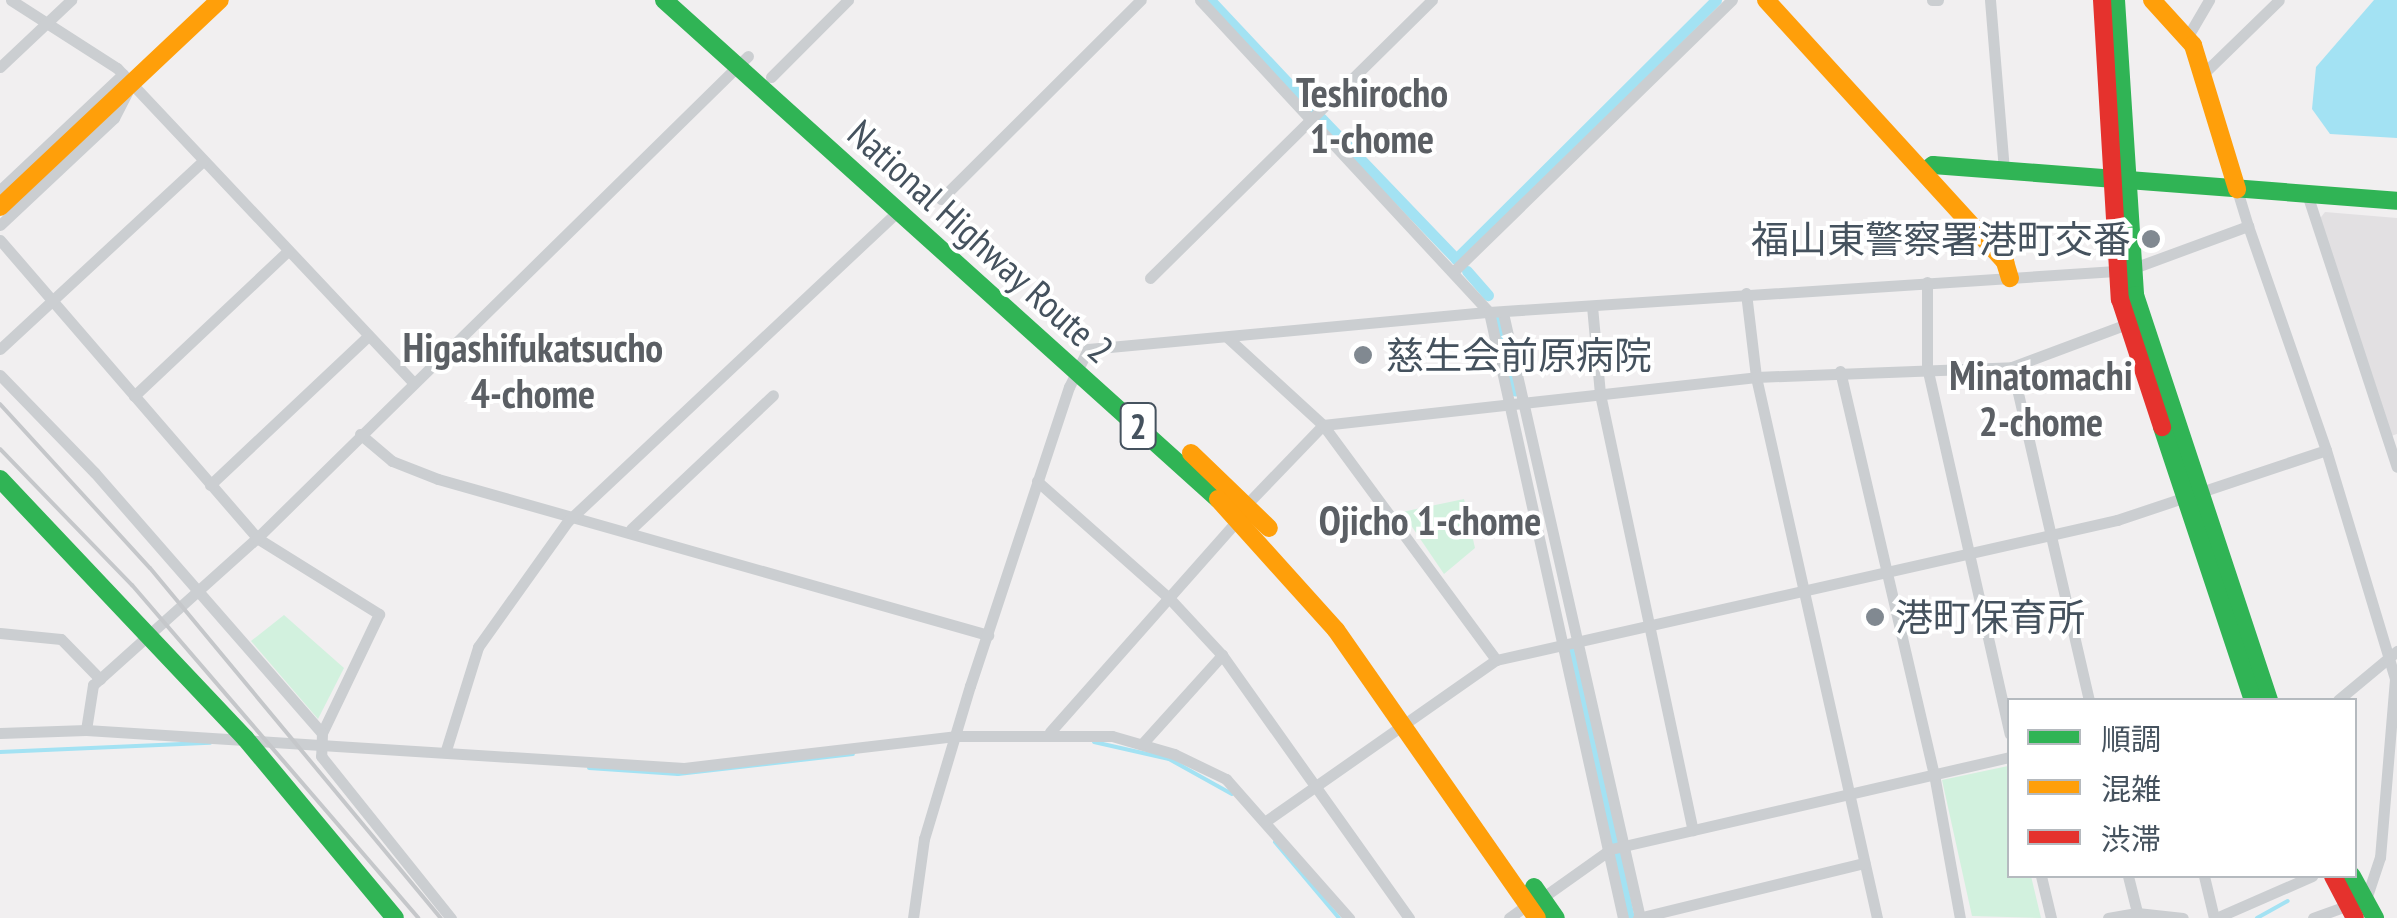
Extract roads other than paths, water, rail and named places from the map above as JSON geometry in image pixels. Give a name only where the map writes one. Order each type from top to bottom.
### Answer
[{"type":"main road","points":[[0,207],[127,79],[220,0]]},
{"type":"main road","name":"National Highway Route 2","points":[[664,0],[742,61],[771,77],[1243,511],[1330,597],[1408,722],[1536,907],[1556,918]]},
{"type":"main road","name":"National Highway Route 2","points":[[686,0],[742,61],[900,210],[1078,362]]},
{"type":"main road","points":[[1766,0],[1925,170],[2005,262],[2010,278]]},
{"type":"main road","points":[[2102,0],[2127,324],[2268,698]]},
{"type":"main road","points":[[2116,0],[2116,183]]},
{"type":"main road","points":[[2152,0],[2188,36],[2236,189]]},
{"type":"main road","points":[[1925,170],[2004,170],[2116,183],[2397,202]]},
{"type":"main road","points":[[2124,270],[2252,698]]},
{"type":"main road","points":[[0,479],[244,738],[396,918]]},
{"type":"main road","points":[[2334,878],[2356,907],[2376,918]]},
{"type":"main road","points":[[2352,878],[2356,907]]},
{"type":"street","points":[[10,0],[127,79],[413,382]]},
{"type":"street","points":[[0,67],[71,0]]},
{"type":"street","points":[[771,77],[848,0]]},
{"type":"street","points":[[941,199],[1141,0]]},
{"type":"street","points":[[1200,0],[1496,312],[1618,848],[1639,918],[1864,863]]},
{"type":"street","points":[[1150,278],[1432,0]]},
{"type":"street","points":[[1455,270],[1732,0]]},
{"type":"street","points":[[1990,0],[2004,170]]},
{"type":"street","points":[[2188,36],[2209,0]]},
{"type":"street","points":[[2202,75],[2214,70],[2278,0]]},
{"type":"street","points":[[86,730],[93,685],[257,538],[742,61]]},
{"type":"street","points":[[0,190],[127,79]]},
{"type":"street","points":[[0,225],[114,118],[127,79]]},
{"type":"street","points":[[0,349],[203,160]]},
{"type":"street","points":[[2236,189],[2394,654],[2380,858],[2356,907],[2313,918]]},
{"type":"street","points":[[2307,194],[2397,467]]},
{"type":"street","points":[[446,750],[478,646],[574,516],[900,210]]},
{"type":"street","points":[[913,918],[924,839],[1037,481],[1078,362],[1102,343],[1228,338],[1746,292],[2124,270],[2248,226]]},
{"type":"street","points":[[0,240],[257,538],[379,614],[320,738],[321,756],[452,918]]},
{"type":"street","points":[[134,396],[288,251]]},
{"type":"street","points":[[1927,282],[1927,367],[2007,720]]},
{"type":"street","points":[[1746,292],[1756,377],[1877,918]]},
{"type":"street","points":[[1592,306],[1600,394],[1693,830]]},
{"type":"street","points":[[1050,732],[1324,424],[1756,377],[2012,366],[2127,324]]},
{"type":"street","points":[[210,485],[368,336]]},
{"type":"street","points":[[1228,338],[1324,424],[1496,660]]},
{"type":"street","points":[[2012,366],[2089,698]]},
{"type":"street","points":[[1840,371],[1934,774],[1960,918]]},
{"type":"street","points":[[0,375],[198,590],[320,738]]},
{"type":"street","points":[[631,529],[773,394]]},
{"type":"street","points":[[360,434],[392,461],[438,480],[631,529],[988,634]]},
{"type":"street","points":[[1266,822],[1496,660],[1972,556],[2053,535],[2326,450]]},
{"type":"street","points":[[1037,481],[1170,599],[1222,656],[1409,918]]},
{"type":"street","points":[[0,633],[61,639],[100,678]]},
{"type":"street","points":[[2340,698],[2394,654]]},
{"type":"street","points":[[1142,744],[1222,656]]},
{"type":"street","points":[[0,733],[86,730],[320,738],[684,768],[955,736],[1050,732],[1142,744],[1226,779],[1350,918]]},
{"type":"street","points":[[1508,918],[1536,907],[1618,848],[2007,758]]},
{"type":"street","points":[[1618,848],[1623,918]]},
{"type":"street","points":[[2041,878],[2051,918]]},
{"type":"street","points":[[2128,878],[2137,912]]},
{"type":"street","points":[[2205,878],[2215,918],[2307,878]]},
{"type":"street","points":[[2108,918],[2137,912],[2183,918]]},
{"type":"water","points":[[2374,0],[2397,0],[2397,138],[2330,134],[2312,109],[2316,67]]},
{"type":"waterway","points":[[1210,0],[1315,112]]},
{"type":"waterway","points":[[1321,118],[1456,259],[1716,0]]},
{"type":"waterway","points":[[1467,271],[1488,295]]},
{"type":"waterway","points":[[1496,320],[1515,391]]},
{"type":"waterway","points":[[1573,648],[1629,918]]},
{"type":"waterway","points":[[1094,742],[1169,759],[1232,794]]},
{"type":"waterway","points":[[0,752],[210,743]]},
{"type":"waterway","points":[[589,768],[678,774],[853,754]]},
{"type":"waterway","points":[[1275,842],[1339,918]]},
{"type":"waterway","points":[[2257,918],[2288,901]]},
{"type":"railway","points":[[0,404],[150,568],[441,918]]},
{"type":"railway","points":[[0,449],[132,585],[418,918]]},
{"type":"place","name":"福山東警察署港町交番","points":[[2151,239]]},
{"type":"place","name":"慈生会前原病院","points":[[1363,355]]},
{"type":"place","name":"港町保育所","points":[[1875,617]]},
{"type":"district","name":"Teshirocho 1-chome","points":[[1372,115]]},
{"type":"district","name":"Higashifukatsucho 4-chome","points":[[533,370]]},
{"type":"district","name":"Minatomachi 2-chome","points":[[2041,398]]},
{"type":"district","name":"Ojicho 1-chome","points":[[1430,520]]}]
